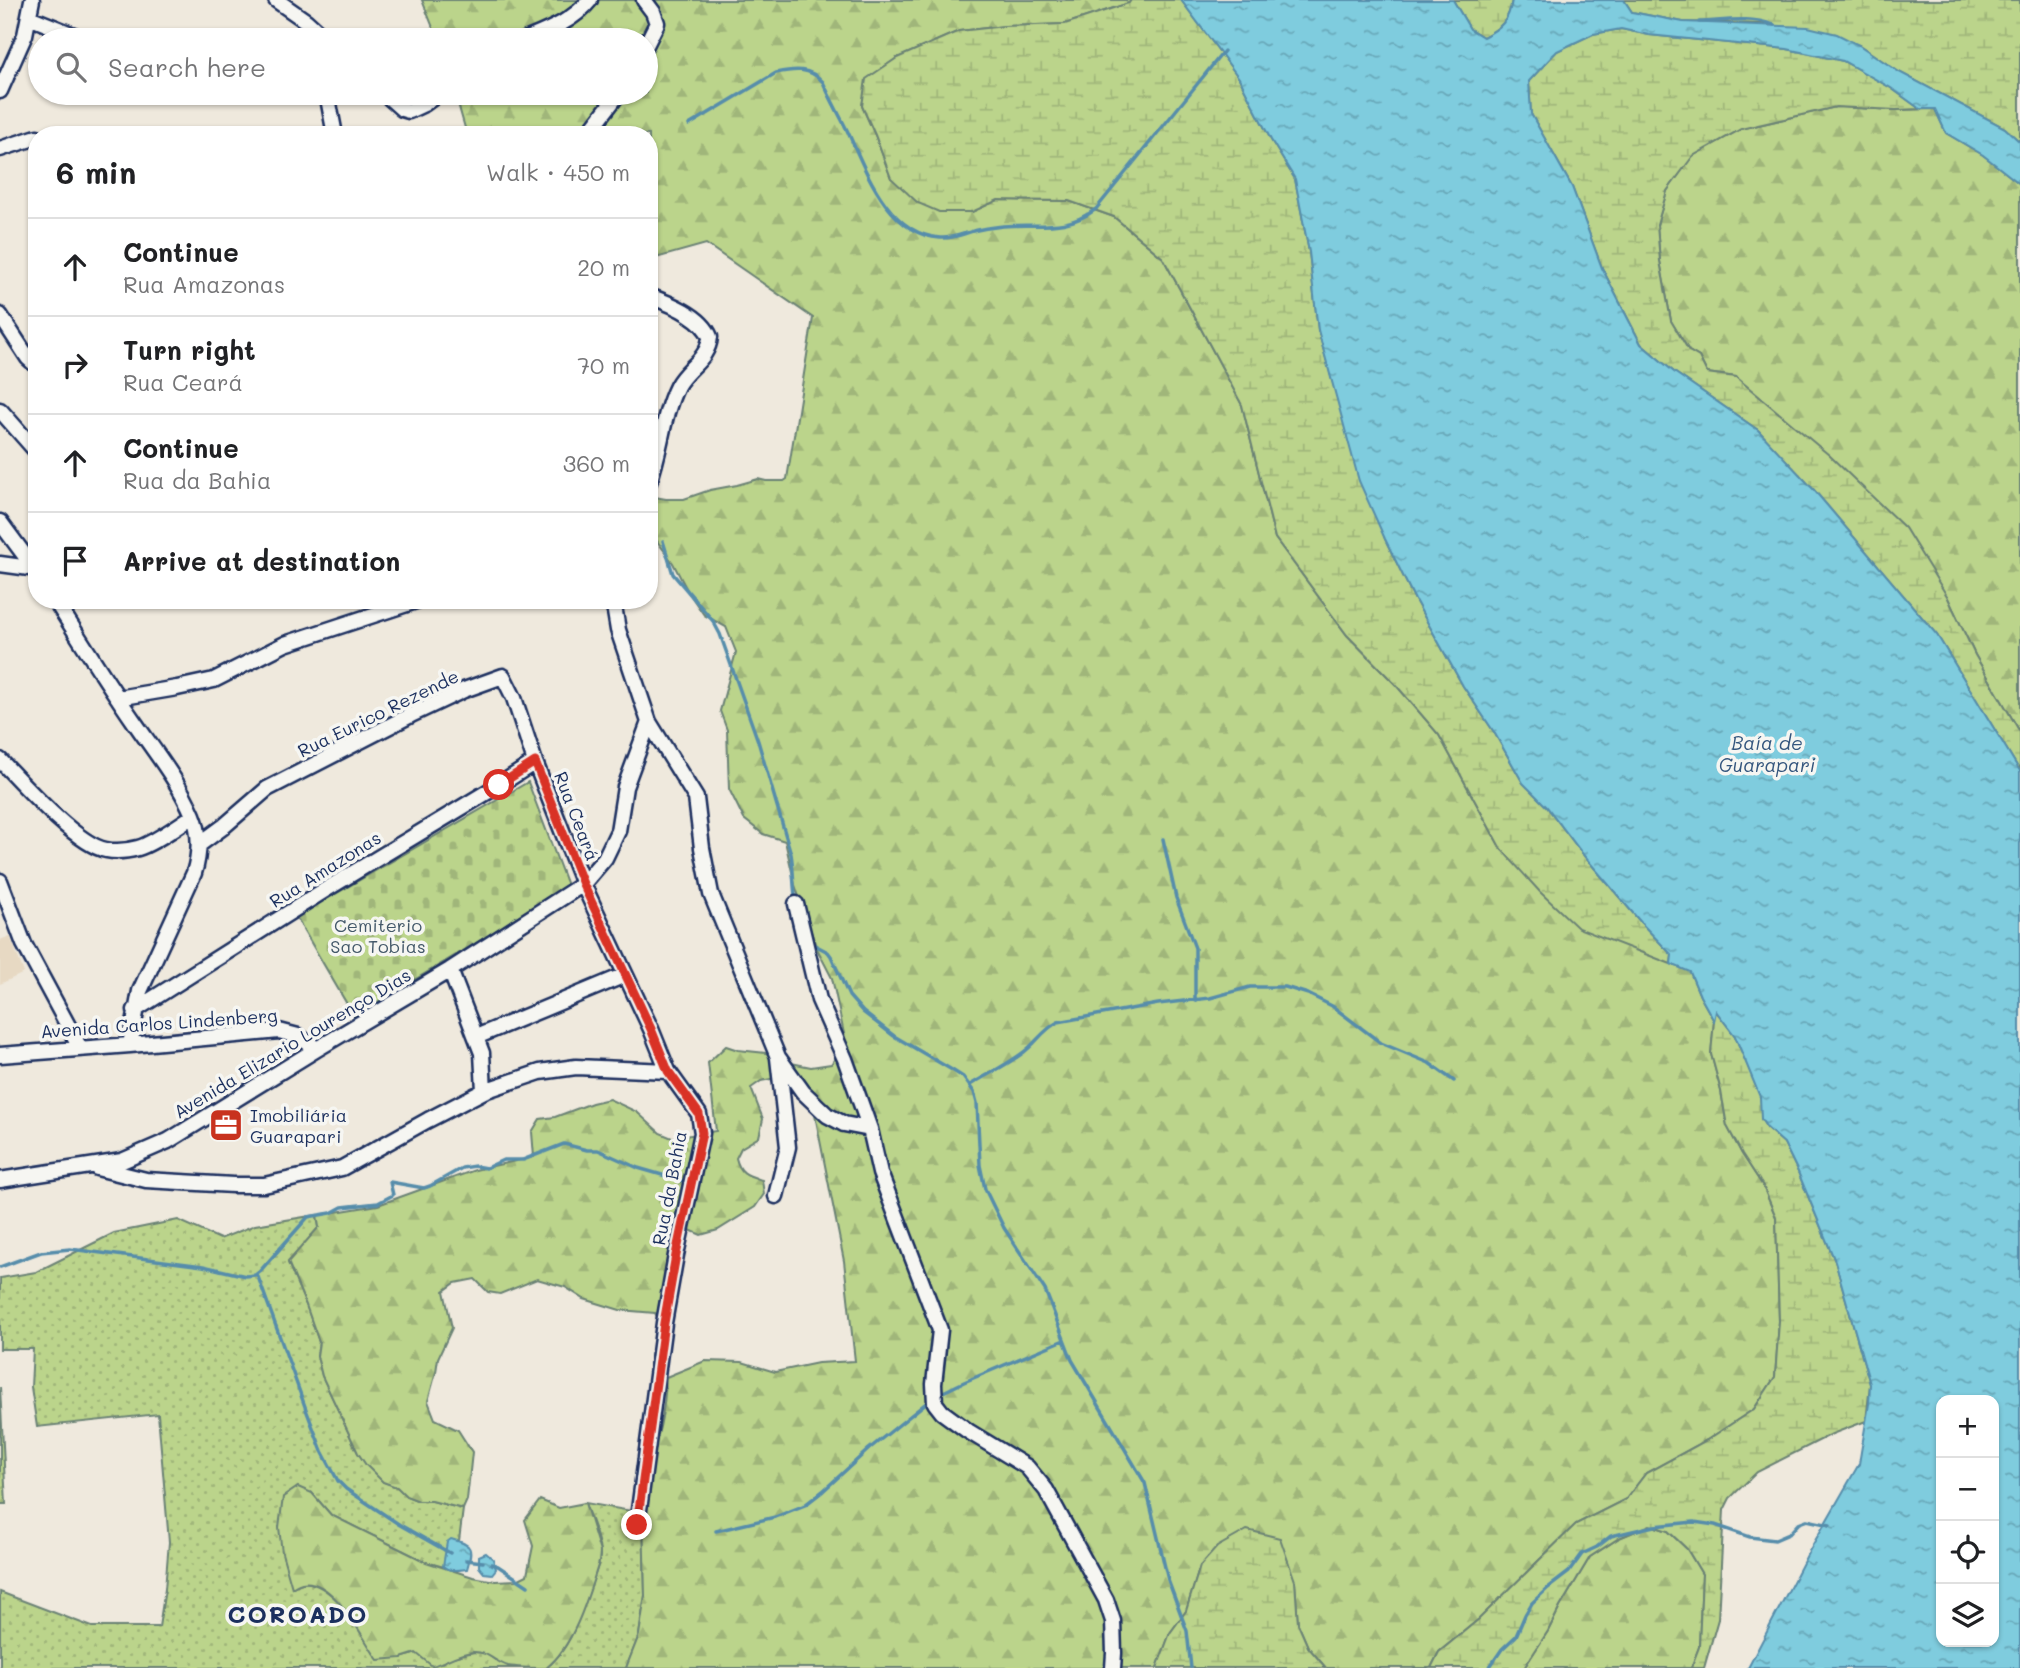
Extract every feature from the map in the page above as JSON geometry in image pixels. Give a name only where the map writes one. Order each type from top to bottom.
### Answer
[{"type":"street","points":[[0,91],[25,36],[32,0]]},
{"type":"street","points":[[276,0],[314,28]]},
{"type":"street","points":[[550,28],[569,19],[590,0]]},
{"type":"street","points":[[644,0],[653,12],[657,23],[654,28]]},
{"type":"street","points":[[29,17],[56,28]]},
{"type":"street","points":[[306,21],[309,28]]},
{"type":"street","points":[[329,105],[333,126]]},
{"type":"street","points":[[398,105],[410,111],[422,105]]},
{"type":"street","points":[[594,126],[610,105]]},
{"type":"street","points":[[0,149],[28,140]]},
{"type":"street","points":[[658,300],[688,314],[705,327],[710,337],[707,352],[682,377],[674,393],[658,447]]},
{"type":"street","points":[[0,315],[28,358]]},
{"type":"street","points":[[0,410],[28,442]]},
{"type":"street","points":[[0,522],[28,559]]},
{"type":"street","points":[[0,564],[28,569]]},
{"type":"street","points":[[61,609],[178,786],[193,816],[200,844],[194,873],[140,991],[130,1045]]},
{"type":"street","points":[[118,698],[214,680],[285,644],[392,609]]},
{"type":"street","points":[[615,609],[618,629],[649,722],[696,798],[711,894],[778,1057],[803,1092],[827,1115],[844,1124],[870,1129]]},
{"type":"street","name":"Rua Eurico Rezende","points":[[200,844],[267,789],[411,715],[464,690],[503,676],[514,698],[535,762]]},
{"type":"street","name":"Avenida Elizario Lourenço Dias","points":[[0,1180],[122,1161],[168,1141],[450,970],[583,884],[605,858],[618,831],[625,787],[649,722]]},
{"type":"street","points":[[0,760],[33,795],[86,842],[104,850],[141,848],[193,816]]},
{"type":"street","name":"Rua Ceará","points":[[535,762],[583,884]]},
{"type":"street","name":"Rua Amazonas","points":[[135,1010],[535,762]]},
{"type":"street","points":[[0,881],[24,944],[80,1048]]},
{"type":"street","name":"Rua da Bahia","points":[[583,884],[668,1071],[699,1114],[702,1133],[664,1323],[637,1525]]},
{"type":"street","points":[[796,904],[819,1000],[845,1059],[870,1129],[880,1173],[940,1330],[934,1384],[935,1403],[942,1412],[968,1431],[1027,1468],[1046,1490],[1106,1600],[1113,1621],[1113,1668]]},
{"type":"street","points":[[450,970],[482,1053],[484,1091]]},
{"type":"street","points":[[476,1037],[625,975]]},
{"type":"street","name":"Avenida Carlos Lindenberg","points":[[0,1055],[279,1031],[298,1036],[317,1049]]},
{"type":"street","points":[[776,1196],[788,1147],[778,1057]]},
{"type":"street","points":[[89,1167],[146,1180],[264,1185],[342,1168],[484,1091],[540,1072],[576,1067],[668,1071]]},
{"type":"shaded area","points":[[10,936],[24,973],[0,984],[0,940]]},
{"type":"green space","points":[[422,0],[1131,0],[1129,3],[1065,24],[959,31],[898,58],[867,79],[862,106],[891,178],[972,212],[998,200],[1069,201],[1114,217],[1163,258],[1242,405],[1275,538],[1347,635],[1396,685],[1439,735],[1501,849],[1690,972],[1714,1021],[1711,1054],[1727,1126],[1763,1186],[1776,1217],[1779,1321],[1775,1377],[1754,1409],[1707,1440],[1646,1473],[1626,1499],[1576,1524],[1479,1619],[1439,1652],[1431,1668],[1326,1668],[1308,1647],[1298,1624],[1295,1581],[1200,1566],[1186,1611],[1170,1633],[1157,1668],[626,1668],[639,1635],[645,1596],[643,1513],[652,1469],[647,1465],[661,1422],[666,1377],[705,1361],[742,1362],[775,1372],[818,1363],[855,1361],[844,1261],[813,1105],[818,1100],[781,1077],[761,1081],[751,1088],[763,1119],[759,1137],[741,1148],[736,1158],[745,1173],[762,1180],[764,1194],[755,1207],[718,1230],[701,1235],[683,1227],[662,1326],[655,1313],[620,1310],[584,1299],[565,1287],[537,1279],[500,1294],[488,1292],[475,1279],[455,1283],[444,1291],[452,1328],[438,1358],[428,1401],[435,1419],[458,1430],[472,1452],[467,1500],[463,1509],[406,1496],[397,1487],[383,1482],[358,1453],[322,1376],[317,1356],[319,1342],[288,1262],[319,1227],[317,1215],[378,1205],[475,1170],[534,1157],[532,1132],[540,1119],[555,1117],[609,1099],[637,1112],[660,1133],[672,1138],[716,1131],[708,1063],[726,1046],[766,1053],[786,1062],[811,1067],[831,1064],[846,1043],[832,978],[817,949],[795,885],[785,841],[763,834],[744,819],[729,789],[727,730],[720,711],[736,652],[726,627],[704,615],[658,542],[658,498],[684,499],[758,479],[787,479],[813,318],[706,244],[658,257],[658,126],[464,126],[458,105],[658,105],[658,28],[433,28]]},
{"type":"green space","points":[[1131,0],[1181,0],[1239,78],[1295,179],[1309,252],[1318,330],[1336,394],[1385,539],[1463,686],[1494,732],[1523,783],[1547,807],[1585,857],[1672,955],[1671,964],[1578,928],[1540,892],[1501,849],[1439,735],[1396,685],[1347,635],[1275,538],[1242,405],[1163,258],[1114,217],[1069,201],[998,200],[972,212],[939,212],[918,203],[891,178],[862,106],[866,79],[897,58],[959,31],[1065,24],[1129,3]]},
{"type":"green space","points":[[1453,0],[1512,0],[1503,23],[1483,37],[1470,29]]},
{"type":"green space","points":[[1624,0],[2020,0],[2020,142],[2005,128],[1899,72],[1859,45],[1765,24],[1683,22],[1632,12]]},
{"type":"green space","points":[[1621,29],[1649,35],[1787,49],[1843,61],[1891,88],[1920,109],[1836,107],[1741,129],[1693,156],[1667,191],[1657,225],[1660,261],[1671,321],[1689,351],[1699,357],[1707,373],[1736,377],[1829,455],[1905,528],[1947,596],[1975,655],[2020,732],[2020,771],[1937,635],[1814,490],[1758,430],[1674,372],[1641,344],[1602,268],[1572,187],[1531,114],[1529,81],[1557,51],[1593,34]]},
{"type":"green space","points":[[1836,107],[1935,109],[1946,133],[1983,155],[2020,184],[2020,732],[1975,655],[1947,596],[1736,377],[1707,373],[1699,357],[1689,351],[1671,321],[1660,261],[1657,225],[1667,191],[1692,156],[1741,129]]},
{"type":"green space","name":"Cemiterio Sao Tobias","points":[[528,782],[568,888],[354,1016],[296,917]]},
{"type":"green space","points":[[1715,1010],[1735,1036],[1761,1097],[1761,1119],[1784,1143],[1835,1261],[1870,1384],[1866,1421],[1832,1434],[1757,1472],[1730,1498],[1724,1510],[1718,1619],[1704,1668],[1691,1668],[1699,1647],[1702,1574],[1687,1549],[1668,1531],[1650,1525],[1619,1538],[1590,1557],[1524,1668],[1431,1668],[1439,1652],[1479,1619],[1576,1524],[1626,1499],[1646,1473],[1707,1440],[1754,1409],[1775,1377],[1779,1321],[1776,1217],[1763,1186],[1727,1126],[1711,1054]]},
{"type":"green space","points":[[317,1215],[319,1227],[288,1263],[319,1342],[317,1356],[322,1376],[358,1453],[383,1482],[397,1487],[406,1496],[463,1509],[457,1557],[451,1569],[426,1562],[331,1515],[312,1493],[292,1587],[310,1583],[331,1595],[357,1624],[374,1654],[401,1658],[417,1653],[442,1663],[452,1657],[474,1652],[486,1653],[495,1660],[534,1668],[0,1668],[0,1592],[92,1627],[159,1627],[169,1542],[158,1414],[37,1427],[31,1387],[33,1349],[0,1349],[0,1278],[36,1272],[114,1233],[178,1220],[220,1239],[255,1225]]},
{"type":"green space","points":[[0,1387],[6,1504],[0,1504]]},
{"type":"green space","points":[[298,1487],[312,1493],[331,1515],[426,1562],[495,1581],[517,1580],[527,1575],[533,1546],[525,1520],[540,1500],[559,1508],[585,1503],[600,1552],[599,1562],[579,1619],[565,1647],[546,1668],[508,1666],[478,1652],[462,1654],[432,1666],[416,1653],[401,1658],[378,1660],[336,1599],[314,1584],[302,1583],[292,1588],[282,1553],[279,1527],[283,1497]]},
{"type":"green space","points":[[585,1503],[643,1513],[645,1595],[639,1635],[626,1668],[546,1668],[561,1652],[572,1633],[599,1561],[598,1543]]},
{"type":"green space","points":[[1650,1525],[1668,1531],[1687,1549],[1702,1574],[1699,1647],[1691,1668],[1524,1668],[1590,1557],[1619,1538]]},
{"type":"green space","points":[[1247,1530],[1280,1538],[1295,1581],[1298,1624],[1308,1647],[1326,1668],[1157,1668],[1170,1633],[1186,1611],[1200,1566],[1217,1547]]},
{"type":"water","name":"Baía de Guarapari","points":[[1181,0],[1453,0],[1470,29],[1483,37],[1503,23],[1512,0],[1624,0],[1632,12],[1683,22],[1808,27],[1837,34],[1859,45],[1899,72],[2005,128],[2020,142],[2020,184],[1983,155],[1946,133],[1935,109],[1920,109],[1891,88],[1843,61],[1787,49],[1649,35],[1621,29],[1593,34],[1557,51],[1529,81],[1531,114],[1572,187],[1602,268],[1641,344],[1674,372],[1758,430],[1814,490],[1937,635],[2020,771],[2020,1668],[1748,1668],[1808,1553],[1859,1464],[1870,1384],[1835,1261],[1784,1143],[1761,1119],[1760,1097],[1735,1036],[1716,1011],[1714,1021],[1690,972],[1671,964],[1672,955],[1585,857],[1547,807],[1523,783],[1494,732],[1463,686],[1415,600],[1359,481],[1318,330],[1309,252],[1295,179],[1239,78]]},
{"type":"water","points":[[451,1539],[470,1548],[467,1569],[451,1570],[443,1566],[447,1542]]},
{"type":"water","points":[[486,1553],[493,1559],[496,1569],[492,1574],[484,1573],[479,1567],[479,1556]]},
{"type":"waterway","points":[[1699,22],[1746,20],[1774,25]]},
{"type":"waterway","points":[[689,125],[776,73],[795,70],[807,72],[823,82],[871,181],[892,213],[906,225],[922,234],[945,238],[980,229],[1062,224],[1096,209],[1224,51]]},
{"type":"waterway","points":[[663,541],[673,574],[713,621],[720,634],[758,741],[791,854],[796,902]]},
{"type":"waterway","points":[[1163,839],[1176,898],[1195,948],[1195,1001]]},
{"type":"waterway","points":[[809,942],[828,952],[849,996],[863,1012],[894,1036],[963,1077],[974,1092],[980,1165],[985,1189],[1004,1228],[1045,1290],[1072,1360],[1145,1483],[1168,1580],[1187,1631],[1191,1668]]},
{"type":"waterway","points":[[970,1085],[1018,1057],[1058,1022],[1158,1004],[1210,998],[1250,987],[1285,987],[1308,994],[1332,1006],[1381,1043],[1429,1063],[1454,1081]]},
{"type":"waterway","points":[[0,1267],[41,1252],[70,1249],[203,1266],[246,1276],[255,1275],[308,1217],[331,1213],[342,1207],[378,1203],[393,1195],[390,1182],[424,1188],[462,1168],[486,1168],[503,1160],[523,1160],[564,1144],[598,1150],[638,1168],[683,1181]]},
{"type":"waterway","points":[[257,1274],[322,1451],[338,1481],[400,1525],[450,1553]]},
{"type":"waterway","points":[[937,1395],[1064,1340]]},
{"type":"waterway","points":[[716,1531],[775,1517],[805,1505],[931,1399]]},
{"type":"waterway","points":[[1489,1668],[1502,1649],[1516,1636],[1532,1603],[1569,1572],[1582,1554],[1611,1536],[1654,1526],[1694,1522],[1715,1525],[1750,1537],[1775,1540],[1789,1534],[1799,1523],[1807,1520],[1830,1525]]},
{"type":"waterway","points":[[466,1560],[483,1562]]},
{"type":"waterway","points":[[491,1564],[528,1586]]},
{"type":"place","name":"Imobiliária Guarapari","points":[[226,1125]]},
{"type":"district","name":"COROADO","points":[[298,1613]]},
{"type":"route","points":[[499,785],[535,762],[583,884],[668,1071],[699,1114],[702,1133],[664,1323],[637,1525]]}]
